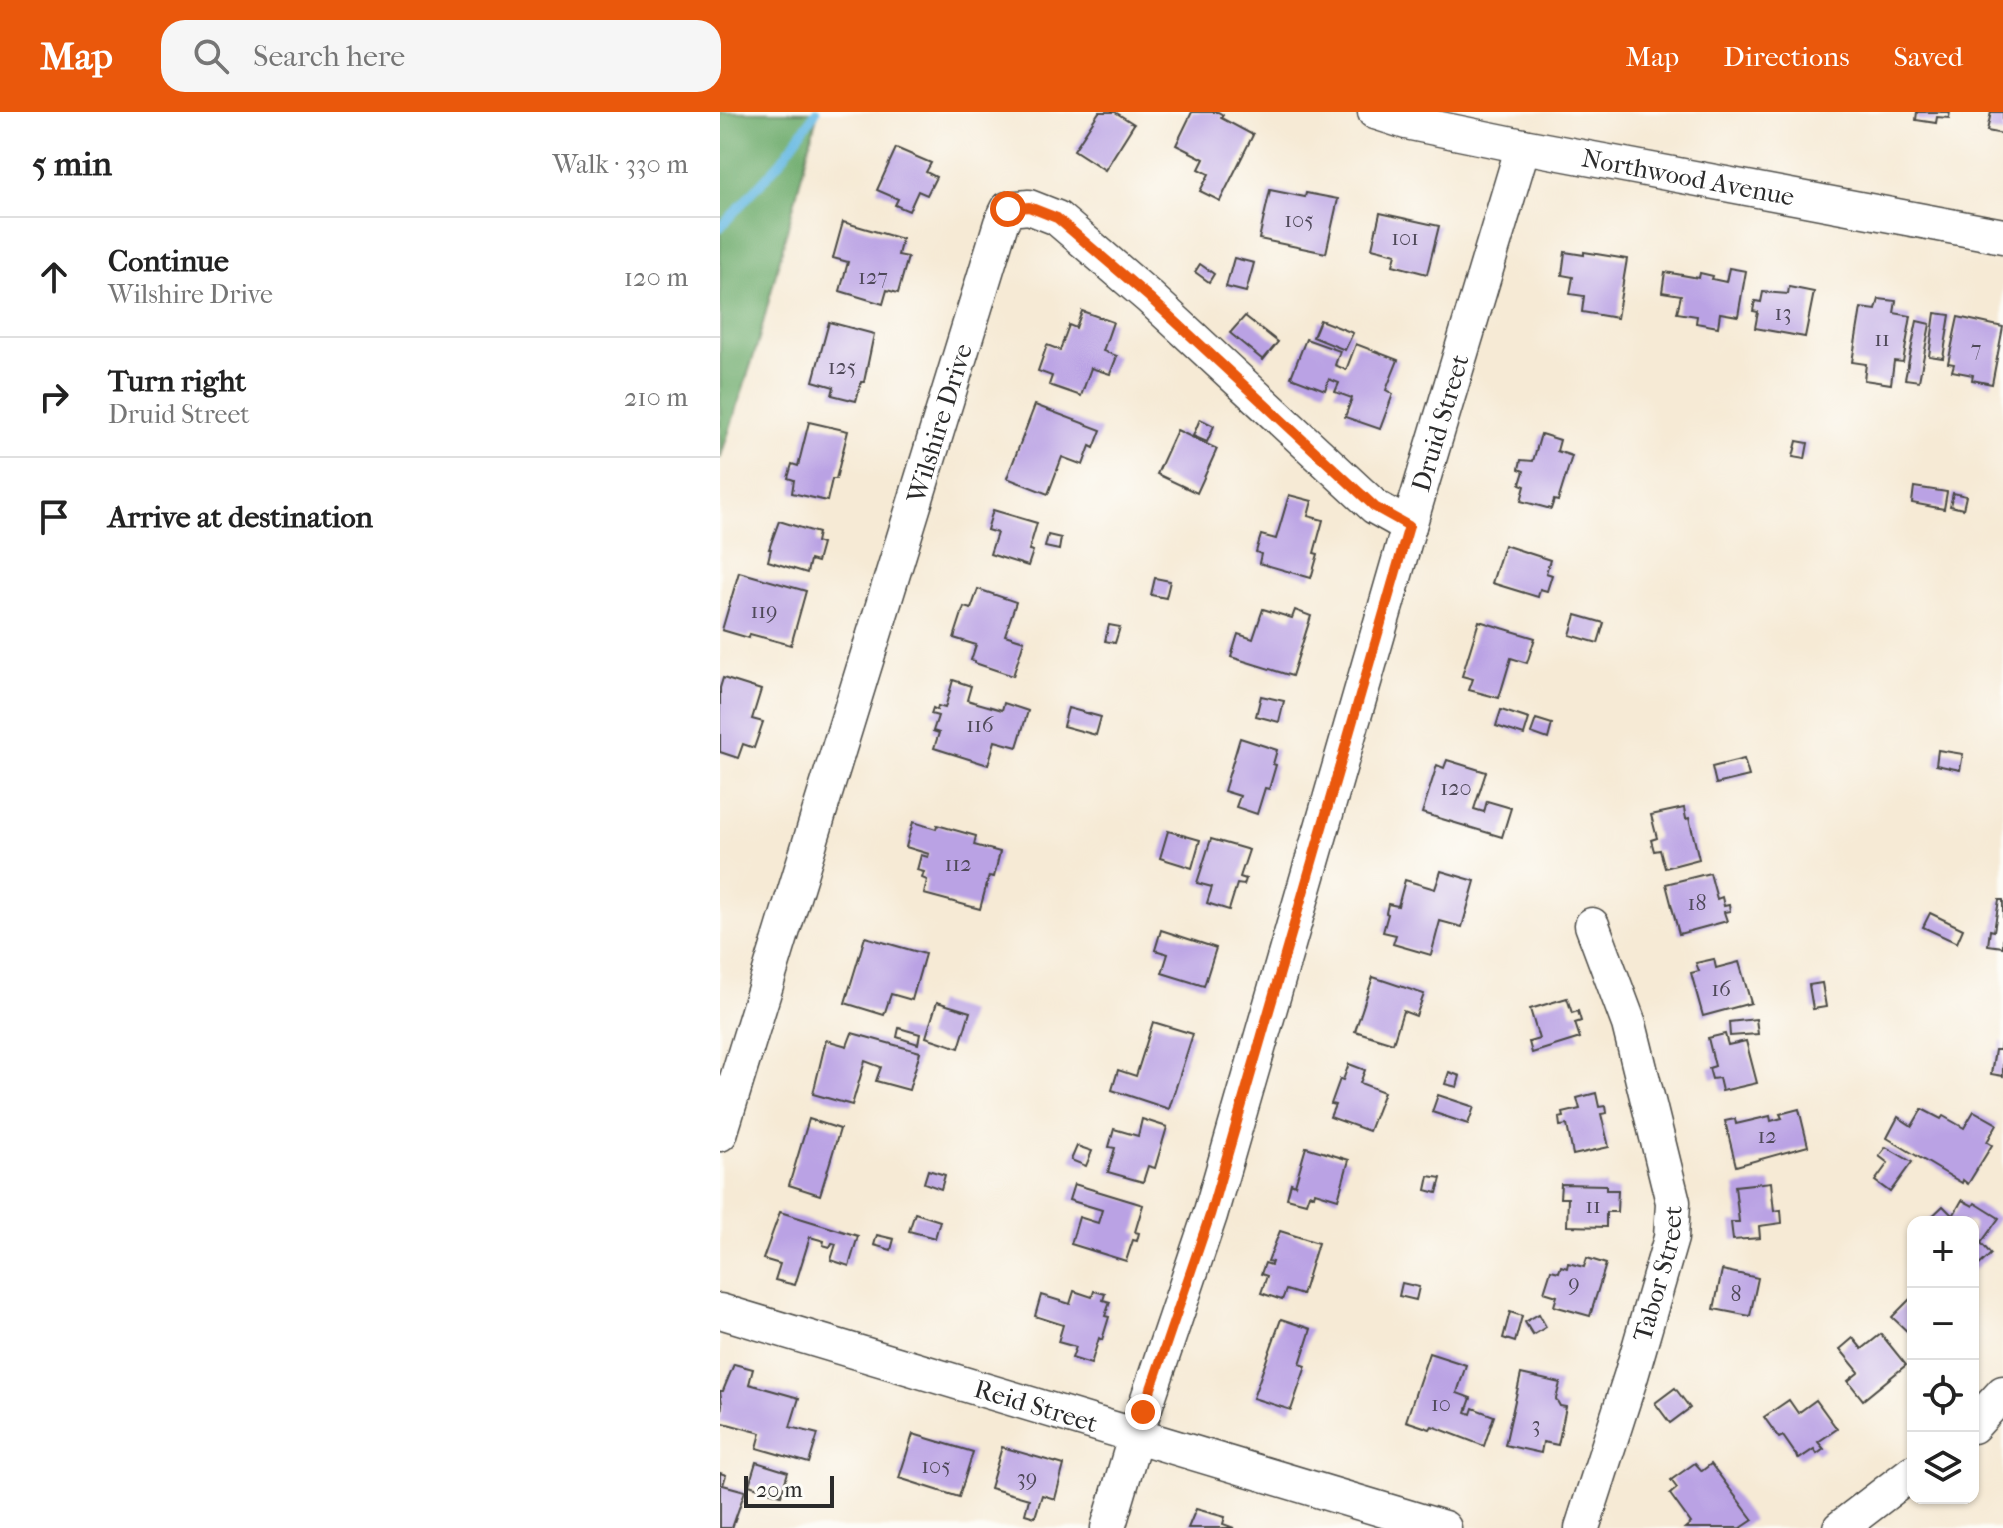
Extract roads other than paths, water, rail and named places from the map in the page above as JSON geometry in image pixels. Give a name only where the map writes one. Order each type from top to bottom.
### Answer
[{"type":"street","name":"Northwood Avenue","points":[[1375,112],[1406,122],[1523,146],[2003,236]]},
{"type":"street","name":"Druid Street","points":[[1108,1528],[1136,1434],[1210,1215],[1409,526],[1523,146]]},
{"type":"street","name":"Wilshire Drive","points":[[720,1134],[1001,223],[1008,209],[1029,207],[1057,218],[1149,297],[1375,507],[1409,526]]},
{"type":"street","name":"Tabor Street","points":[[1582,1528],[1671,1238],[1673,1202],[1629,1024],[1592,925]]},
{"type":"street","name":"Reid Street","points":[[720,1311],[1444,1528]]},
{"type":"street","points":[[1979,1419],[2003,1393]]},
{"type":"street","points":[[1840,1528],[1907,1477]]},
{"type":"waterway","points":[[720,228],[781,161],[816,112]]}]
